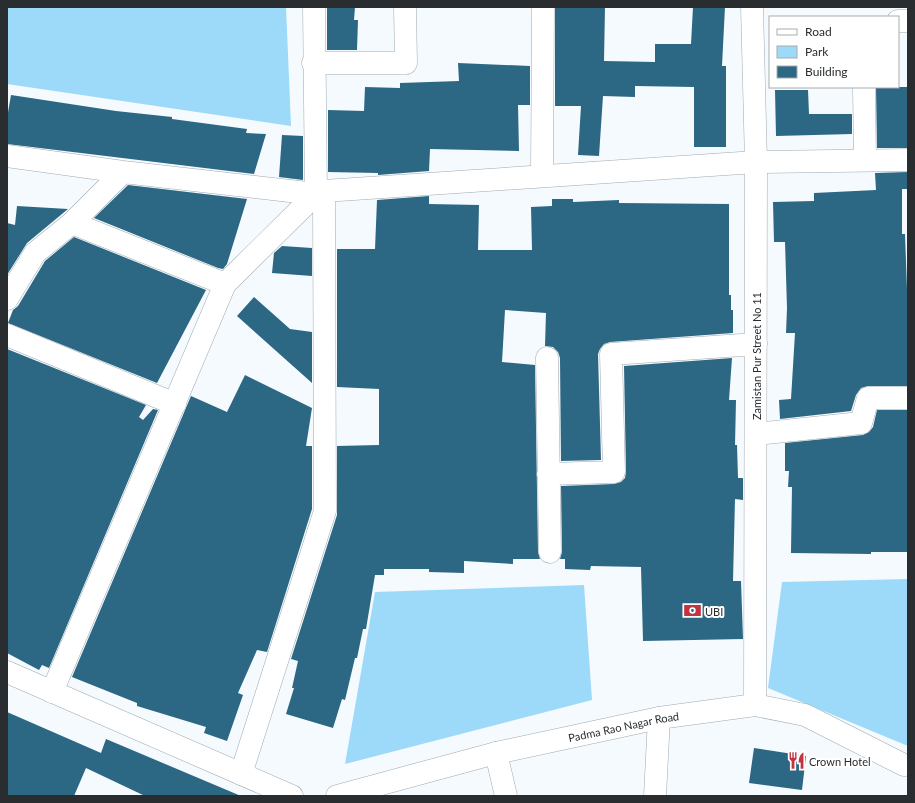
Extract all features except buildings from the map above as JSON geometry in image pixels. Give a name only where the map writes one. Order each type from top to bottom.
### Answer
[{"type":"street","points":[[241,774],[325,511],[320,193],[313,63],[314,7]]},
{"type":"street","points":[[313,63],[406,63],[405,7]]},
{"type":"street","points":[[542,175],[543,7]]},
{"type":"street","name":"Zamistan Pur Street No 11","points":[[752,7],[756,162],[755,705]]},
{"type":"street","points":[[864,88],[866,160]]},
{"type":"street","points":[[7,156],[123,172],[320,193],[542,175],[756,162],[908,160]]},
{"type":"street","points":[[7,299],[35,252],[72,223],[123,172]]},
{"type":"street","points":[[52,692],[225,284],[320,193]]},
{"type":"street","points":[[72,223],[225,284]]},
{"type":"street","points":[[7,335],[175,404]]},
{"type":"street","points":[[548,474],[614,472],[611,354],[756,344]]},
{"type":"street","points":[[547,358],[550,552]]},
{"type":"street","points":[[756,434],[861,422],[868,398],[908,398]]},
{"type":"street","points":[[7,672],[292,796]]},
{"type":"street","name":"Padma Rao Nagar Road","points":[[337,796],[496,753],[659,718],[755,705],[805,715],[907,768]]},
{"type":"street","points":[[655,796],[659,718]]},
{"type":"street","points":[[496,753],[506,796]]},
{"type":"green space","points":[[7,7],[286,7],[291,126],[7,84]]},
{"type":"green space","points":[[908,579],[908,746],[768,688],[782,582]]},
{"type":"green space","points":[[584,585],[592,700],[345,764],[375,592]]},
{"type":"place","name":"UBI","points":[[692,611]]},
{"type":"place","name":"Crown Hotel","points":[[796,761]]}]
